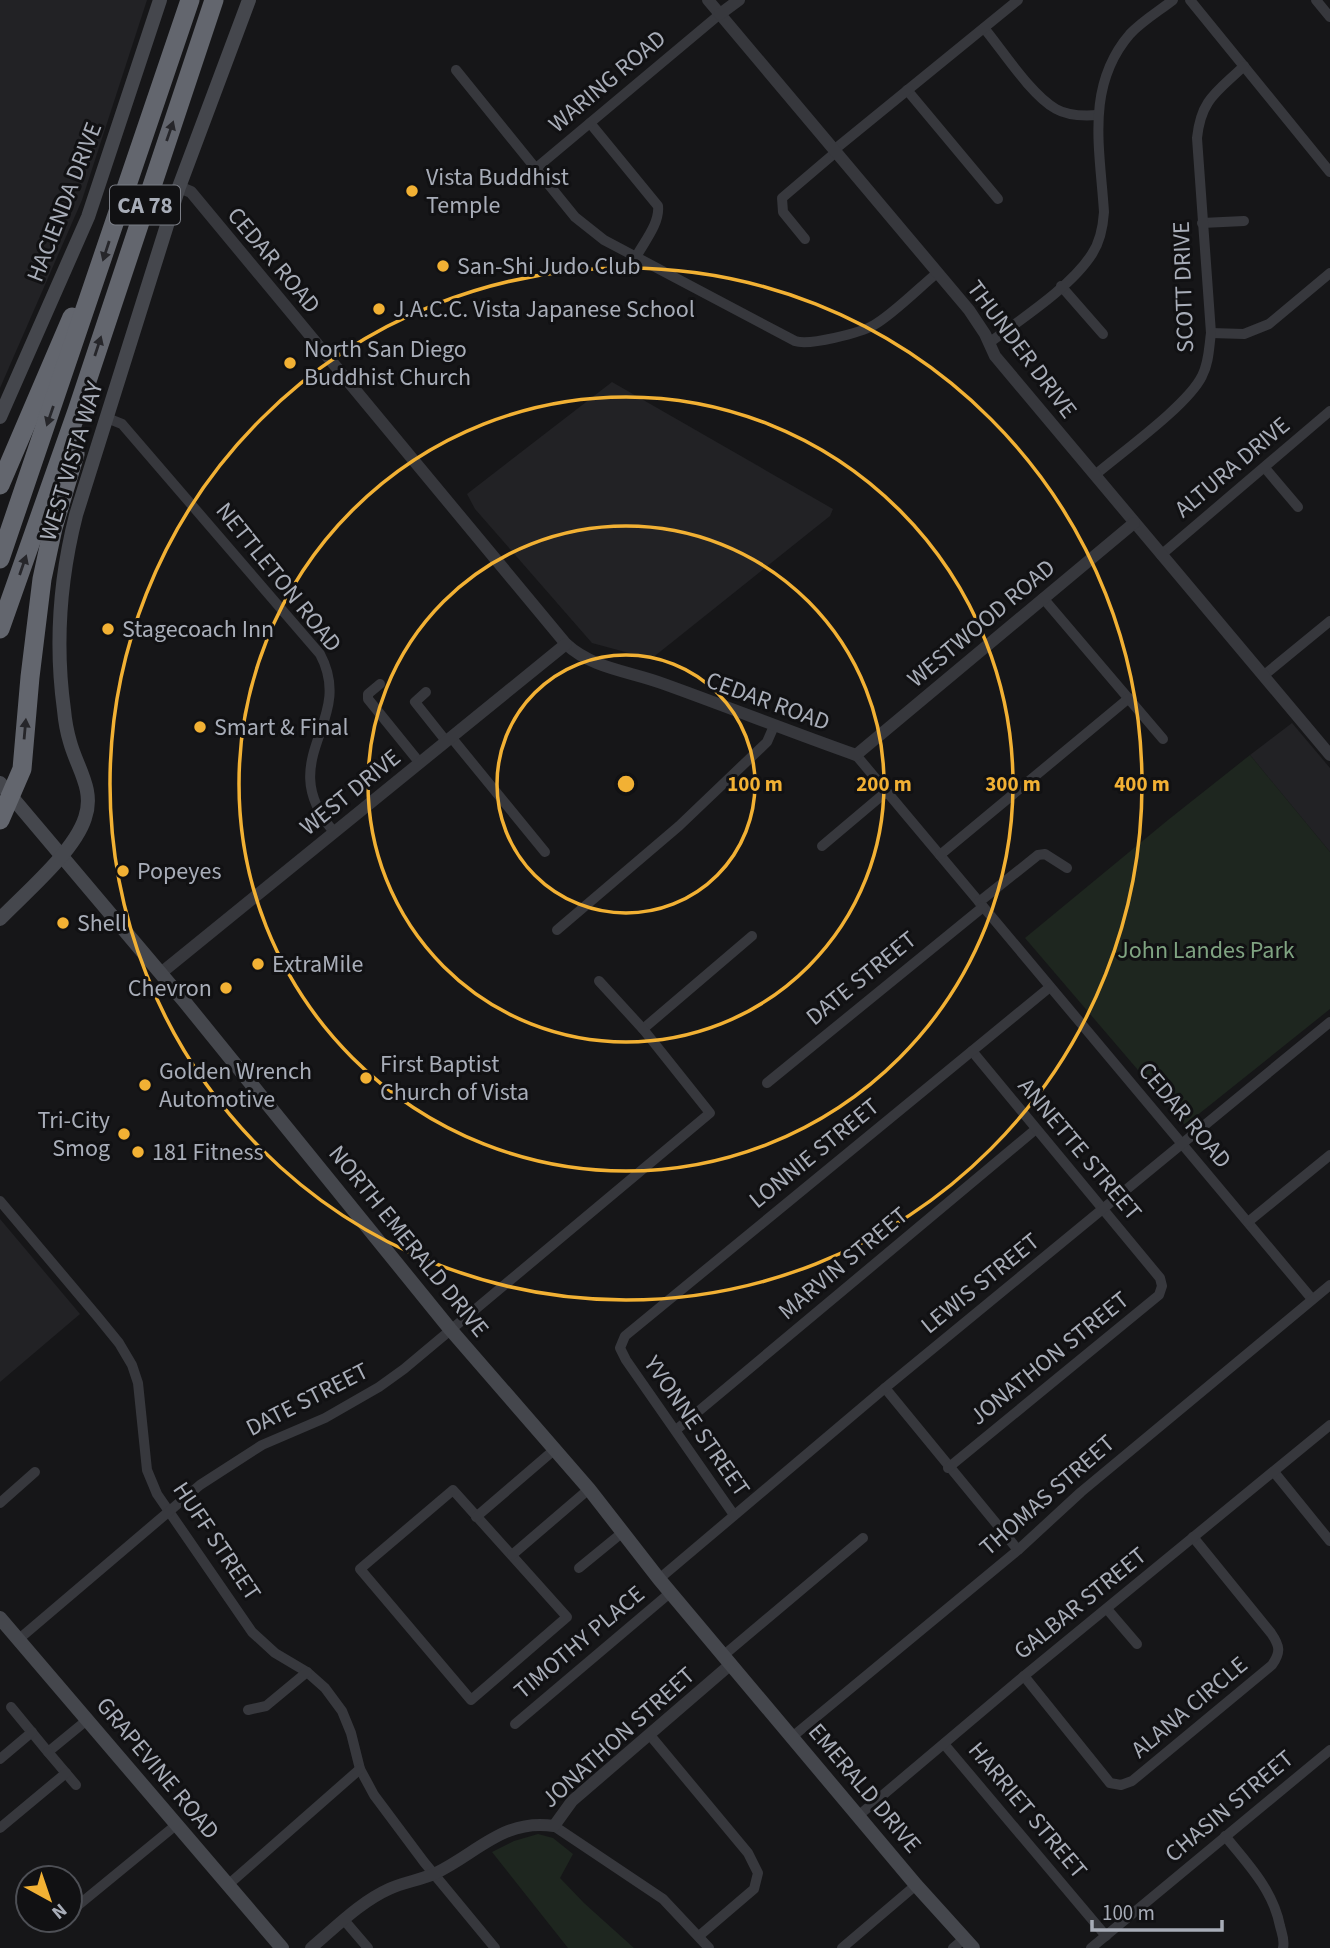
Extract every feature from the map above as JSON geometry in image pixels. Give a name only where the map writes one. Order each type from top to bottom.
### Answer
[{"type":"highway","name":"CA 78","points":[[0,559],[190,0]]},
{"type":"highway","name":"CA 78","points":[[0,629],[77,411],[214,0]]},
{"type":"highway","points":[[0,485],[77,306],[96,282]]},
{"type":"highway","points":[[0,820],[5,789],[22,769],[40,591],[53,528],[78,443],[77,411]]},
{"type":"main road","name":"HACIENDA DRIVE","points":[[2,408],[88,216],[160,0]]},
{"type":"main road","name":"WEST VISTA WAY","points":[[0,919],[80,831],[89,804],[88,789],[70,742],[64,710],[60,646],[62,580],[76,515],[179,187],[249,0]]},
{"type":"main road","name":"NORTH EMERALD DRIVE","points":[[5,789],[161,973],[450,1329],[589,1489],[727,1660]]},
{"type":"main road","name":"GRAPEVINE ROAD","points":[[1,1621],[282,1948]]},
{"type":"main road","name":"EMERALD DRIVE","points":[[727,1660],[916,1885],[969,1943]]},
{"type":"street","name":"THUNDER DRIVE","points":[[708,0],[969,310],[995,356],[1330,755]]},
{"type":"street","name":"WARING ROAD","points":[[535,169],[739,0]]},
{"type":"street","points":[[805,239],[783,212],[782,198],[907,90],[1018,0]]},
{"type":"street","points":[[989,343],[1079,272],[1094,252],[1103,228],[1104,212],[1098,115],[1103,81],[1118,49],[1132,32],[1173,0]]},
{"type":"street","points":[[1190,0],[1330,172]]},
{"type":"street","points":[[1316,0],[1330,18]]},
{"type":"street","points":[[984,28],[1036,93],[1057,110],[1084,117],[1098,115]]},
{"type":"street","name":"SCOTT DRIVE","points":[[1095,475],[1183,401],[1202,377],[1211,333],[1197,138],[1199,117],[1210,99],[1244,66]]},
{"type":"street","points":[[456,70],[575,217],[604,240],[803,344],[873,325],[937,273]]},
{"type":"street","points":[[907,90],[999,199]]},
{"type":"street","points":[[590,123],[658,206],[656,221],[636,257]]},
{"type":"street","name":"CEDAR ROAD","points":[[179,187],[191,192],[576,653],[600,666],[660,682],[856,755],[1312,1299]]},
{"type":"street","points":[[1202,223],[1244,220]]},
{"type":"street","points":[[1211,333],[1244,334],[1269,324],[1330,273]]},
{"type":"street","points":[[1061,286],[1103,334]]},
{"type":"street","name":"ALTURA DRIVE","points":[[1161,555],[1330,411]]},
{"type":"street","name":"NETTLETON ROAD","points":[[107,418],[122,424],[320,654],[329,672],[330,707],[313,748],[310,780],[313,799],[334,832]]},
{"type":"street","points":[[1265,468],[1298,507]]},
{"type":"street","name":"WESTWOOD ROAD","points":[[856,755],[1134,523]]},
{"type":"street","points":[[1043,598],[1163,739]]},
{"type":"street","points":[[1263,676],[1330,621]]},
{"type":"street","name":"WEST DRIVE","points":[[161,973],[566,643]]},
{"type":"street","points":[[380,684],[368,694],[368,699],[419,762]]},
{"type":"street","points":[[426,692],[415,702],[545,852]]},
{"type":"street","points":[[940,855],[1129,698]]},
{"type":"street","points":[[557,930],[679,826],[767,742],[774,726]]},
{"type":"street","points":[[822,846],[886,792]]},
{"type":"street","name":"DATE STREET","points":[[767,1083],[1038,855],[1045,854],[1067,868]]},
{"type":"street","points":[[600,981],[643,1029],[752,936]]},
{"type":"street","name":"LONNIE STREET","points":[[626,1360],[620,1348],[625,1336],[1050,987]]},
{"type":"street","name":"LEWIS STREET","points":[[659,1579],[885,1388],[1330,1022]]},
{"type":"street","name":"DATE STREET","points":[[19,1639],[200,1485],[262,1445],[325,1418],[379,1387],[710,1113],[643,1029]]},
{"type":"street","name":"ANNETTE STREET","points":[[972,1051],[1156,1273]]},
{"type":"street","name":"MARVIN STREET","points":[[676,1430],[1037,1129]]},
{"type":"street","points":[[1248,1222],[1330,1155]]},
{"type":"street","name":"HUFF STREET","points":[[0,1201],[119,1343],[132,1365],[138,1383],[147,1470],[157,1494],[252,1632],[275,1653],[307,1672],[325,1688],[342,1711],[360,1769],[374,1795],[495,1948]]},
{"type":"street","name":"JONATHON STREET","points":[[948,1468],[1159,1295],[1162,1286],[1156,1273]]},
{"type":"street","name":"THOMAS STREET","points":[[792,1737],[1018,1550],[1081,1492],[1330,1285]]},
{"type":"street","name":"YVONNE STREET","points":[[626,1360],[734,1515]]},
{"type":"street","points":[[885,1388],[1018,1550]]},
{"type":"street","name":"GALBAR STREET","points":[[858,1816],[1330,1425]]},
{"type":"street","points":[[476,1517],[554,1450]]},
{"type":"street","points":[[0,1503],[35,1472]]},
{"type":"street","points":[[1273,1472],[1330,1541]]},
{"type":"street","points":[[512,1555],[589,1489]]},
{"type":"street","points":[[453,1490],[512,1555],[567,1617],[471,1700],[360,1569],[453,1490]]},
{"type":"street","points":[[579,1568],[623,1532]]},
{"type":"street","name":"ALANA CIRCLE","points":[[1024,1676],[1110,1783],[1121,1785],[1142,1773],[1272,1665],[1279,1654],[1279,1644],[1271,1633],[1193,1537]]},
{"type":"street","points":[[727,1660],[863,1538]]},
{"type":"street","name":"TIMOTHY PLACE","points":[[515,1724],[671,1592]]},
{"type":"street","points":[[1107,1609],[1137,1644]]},
{"type":"street","name":"JONATHON STREET","points":[[311,1948],[387,1889],[434,1874],[501,1833],[542,1824],[554,1826],[572,1801],[649,1734],[727,1660]]},
{"type":"street","points":[[248,1710],[266,1706],[307,1672]]},
{"type":"street","points":[[10,1707],[76,1785]]},
{"type":"street","points":[[48,1752],[87,1720]]},
{"type":"street","points":[[0,1759],[32,1732]]},
{"type":"street","points":[[649,1734],[748,1853],[758,1873],[754,1889],[699,1936]]},
{"type":"street","name":"HARRIET STREET","points":[[944,1744],[1106,1936]]},
{"type":"street","name":"CHASIN STREET","points":[[1091,1948],[1330,1750]]},
{"type":"street","points":[[229,1884],[360,1769]]},
{"type":"street","points":[[0,1828],[66,1773]]},
{"type":"street","points":[[84,1901],[176,1825]]},
{"type":"street","points":[[554,1826],[663,1899],[709,1948]]},
{"type":"street","points":[[1225,1836],[1268,1891],[1278,1911],[1283,1948]]},
{"type":"street","points":[[842,1948],[916,1885]]},
{"type":"street","points":[[344,1920],[368,1948]]},
{"type":"street","points":[[953,1948],[969,1943]]},
{"type":"shaded area","points":[[0,0],[147,0],[82,200],[0,388]]},
{"type":"shaded area","points":[[612,382],[833,509],[830,516],[651,659],[592,643],[475,509],[467,494]]},
{"type":"shaded area","points":[[1292,723],[1330,768],[1330,852],[1250,755]]},
{"type":"shaded area","points":[[0,1219],[80,1314],[0,1382]]},
{"type":"green space","name":"John Landes Park","points":[[1250,755],[1330,852],[1330,1009],[1185,1125],[1025,938]]},
{"type":"green space","points":[[538,1834],[553,1838],[573,1854],[560,1878],[634,1948],[568,1948],[492,1852],[514,1841]]},
{"type":"place","name":"Vista Buddhist Temple","points":[[412,191]]},
{"type":"place","name":"San-Shi Judo Club","points":[[443,266]]},
{"type":"place","name":"J.A.C.C. Vista Japanese School","points":[[379,309]]},
{"type":"place","name":"North San Diego Buddhist Church","points":[[290,363]]},
{"type":"place","name":"Stagecoach Inn","points":[[108,629]]},
{"type":"place","name":"Smart & Final","points":[[200,727]]},
{"type":"place","name":"Popeyes","points":[[123,871]]},
{"type":"place","name":"Shell","points":[[63,923]]},
{"type":"place","name":"ExtraMile","points":[[258,964]]},
{"type":"place","name":"Chevron","points":[[226,988]]},
{"type":"place","name":"First Baptist Church of Vista","points":[[366,1078]]},
{"type":"place","name":"Golden Wrench Automotive","points":[[145,1085]]},
{"type":"place","name":"Tri-City Smog","points":[[124,1134]]},
{"type":"place","name":"181 Fitness","points":[[138,1152]]}]
